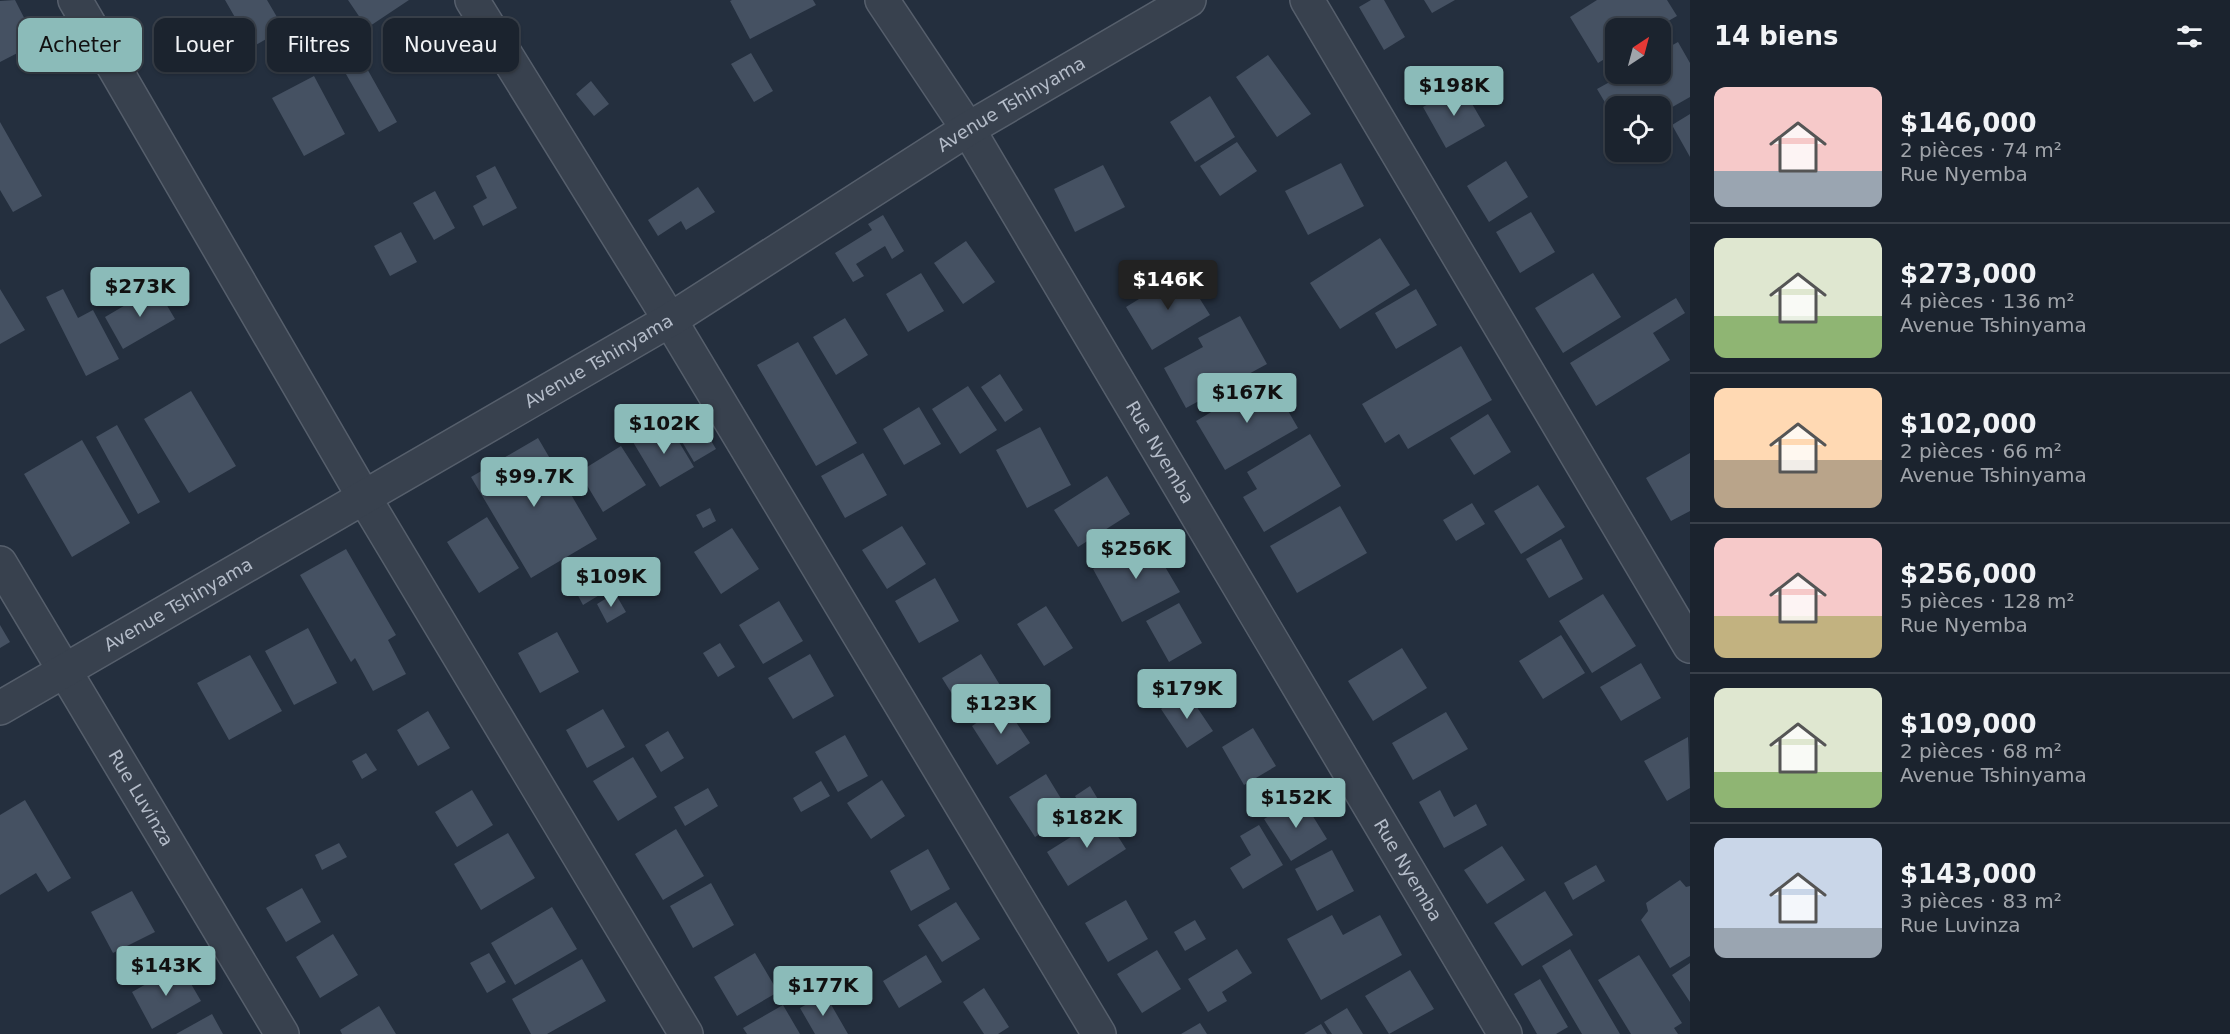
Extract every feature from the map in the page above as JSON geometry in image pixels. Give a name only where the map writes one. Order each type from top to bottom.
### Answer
[{"type":"street","points":[[75,0],[365,499],[686,1034]]},
{"type":"street","points":[[472,0],[670,320],[1099,1034]]},
{"type":"street","name":"Rue Nyemba","points":[[882,0],[968,129],[1505,1034]]},
{"type":"street","name":"Avenue Tshinyama","points":[[0,708],[365,499],[670,320],[968,129],[1189,0]]},
{"type":"street","points":[[1307,0],[1690,646]]},
{"type":"street","name":"Rue Luvinza","points":[[0,563],[282,1034]]},
{"type":"building","points":[[15,0],[24,18],[18,18],[18,53],[0,62],[0,1]]},
{"type":"building","points":[[225,0],[267,0],[278,18],[267,18],[267,39],[255,45],[255,18],[235,18]]},
{"type":"building","points":[[348,0],[409,0],[371,25],[371,18],[360,18]]},
{"type":"building","points":[[813,0],[816,5],[750,39],[730,1]]},
{"type":"building","points":[[1371,0],[1384,0],[1405,37],[1384,50],[1359,7]]},
{"type":"building","points":[[1424,0],[1455,0],[1432,13]]},
{"type":"building","points":[[1597,0],[1667,0],[1677,16],[1671,19],[1605,18],[1605,59],[1598,63],[1570,17]]},
{"type":"building","points":[[1678,42],[1690,63],[1690,97],[1671,108],[1671,96],[1605,96],[1605,102],[1597,89],[1606,84],[1671,84],[1671,46]]},
{"type":"building","points":[[751,53],[773,91],[754,102],[731,64]]},
{"type":"building","points":[[1268,55],[1311,114],[1277,137],[1236,77]]},
{"type":"building","points":[[345,72],[369,72],[397,122],[379,132]]},
{"type":"building","points":[[314,76],[345,134],[304,156],[272,98]]},
{"type":"building","points":[[591,81],[609,104],[594,116],[576,94]]},
{"type":"building","points":[[1461,85],[1485,126],[1446,148],[1423,107]]},
{"type":"building","points":[[1210,96],[1235,137],[1195,162],[1170,122]]},
{"type":"building","points":[[1690,114],[1690,157],[1672,125]]},
{"type":"building","points":[[0,122],[42,196],[13,212],[0,190]]},
{"type":"building","points":[[1237,142],[1257,171],[1220,196],[1200,166]]},
{"type":"building","points":[[1506,161],[1528,197],[1489,222],[1467,186]]},
{"type":"building","points":[[1341,163],[1364,206],[1308,235],[1285,191]]},
{"type":"building","points":[[1103,165],[1125,207],[1075,232],[1054,189]]},
{"type":"building","points":[[495,166],[517,208],[483,226],[473,206],[487,198],[476,176]]},
{"type":"building","points":[[698,187],[715,212],[686,230],[681,221],[658,236],[648,220]]},
{"type":"building","points":[[435,191],[455,228],[434,240],[413,203]]},
{"type":"building","points":[[1531,212],[1555,252],[1520,273],[1496,232]]},
{"type":"building","points":[[883,215],[904,251],[892,259],[885,246],[856,264],[864,276],[853,282],[835,253],[872,230],[868,224]]},
{"type":"building","points":[[401,232],[417,262],[390,276],[374,246]]},
{"type":"building","points":[[1380,238],[1410,285],[1340,329],[1310,283]]},
{"type":"building","points":[[966,241],[995,282],[963,304],[934,263]]},
{"type":"building","points":[[1183,272],[1210,315],[1152,350],[1126,307]]},
{"type":"building","points":[[921,273],[944,311],[908,332],[886,294]]},
{"type":"building","points":[[1593,273],[1621,317],[1563,353],[1535,308]]},
{"type":"building","points":[[156,287],[175,319],[123,349],[105,317]]},
{"type":"building","points":[[0,289],[25,330],[0,344]]},
{"type":"building","points":[[63,289],[78,318],[93,310],[119,359],[86,376],[46,297]]},
{"type":"building","points":[[1416,289],[1437,325],[1396,349],[1375,313]]},
{"type":"building","points":[[1676,298],[1685,313],[1653,333],[1670,360],[1596,406],[1570,363]]},
{"type":"building","points":[[1240,316],[1267,364],[1186,408],[1164,368],[1203,347],[1198,338]]},
{"type":"building","points":[[845,318],[868,355],[836,375],[813,337]]},
{"type":"building","points":[[798,342],[857,443],[816,466],[757,365]]},
{"type":"building","points":[[1461,346],[1492,400],[1408,449],[1399,434],[1385,443],[1362,404]]},
{"type":"building","points":[[1000,374],[1023,410],[1005,422],[981,387]]},
{"type":"building","points":[[1269,378],[1298,428],[1225,470],[1196,421]]},
{"type":"building","points":[[968,386],[997,430],[960,454],[932,409]]},
{"type":"building","points":[[191,391],[236,466],[189,493],[144,419]]},
{"type":"building","points":[[690,405],[716,449],[694,462],[668,418]]},
{"type":"building","points":[[919,407],[941,444],[904,465],[883,429]]},
{"type":"building","points":[[1488,414],[1511,452],[1474,475],[1450,438]]},
{"type":"building","points":[[667,422],[694,467],[660,487],[633,442]]},
{"type":"building","points":[[117,425],[160,502],[138,514],[96,437]]},
{"type":"building","points":[[1040,427],[1071,485],[1027,508],[996,450]]},
{"type":"building","points":[[1310,434],[1341,486],[1264,532],[1243,497],[1257,489],[1247,472]]},
{"type":"building","points":[[538,438],[597,539],[531,578],[471,477]]},
{"type":"building","points":[[82,440],[130,523],[72,557],[24,474]]},
{"type":"building","points":[[621,446],[646,485],[603,512],[579,472]]},
{"type":"building","points":[[863,453],[887,495],[845,518],[821,476]]},
{"type":"building","points":[[1690,453],[1690,511],[1671,521],[1646,478]]},
{"type":"building","points":[[1107,476],[1130,514],[1078,547],[1054,510]]},
{"type":"building","points":[[1538,485],[1565,527],[1521,554],[1494,511]]},
{"type":"building","points":[[1472,503],[1485,524],[1456,541],[1443,520]]},
{"type":"building","points":[[1340,506],[1367,553],[1297,593],[1270,546]]},
{"type":"building","points":[[710,508],[716,521],[703,528],[696,515]]},
{"type":"building","points":[[487,517],[519,568],[479,593],[447,542]]},
{"type":"building","points":[[902,526],[926,564],[887,589],[862,550]]},
{"type":"building","points":[[732,528],[759,569],[721,594],[694,552]]},
{"type":"building","points":[[1148,538],[1180,592],[1122,622],[1093,569]]},
{"type":"building","points":[[1561,539],[1583,579],[1549,598],[1526,559]]},
{"type":"building","points":[[346,549],[396,635],[388,640],[406,674],[373,691],[355,658],[351,662],[300,575]]},
{"type":"building","points":[[592,577],[601,594],[583,605],[574,588]]},
{"type":"building","points":[[935,578],[959,621],[919,643],[895,601]]},
{"type":"building","points":[[615,593],[626,612],[607,623],[597,604]]},
{"type":"building","points":[[1603,594],[1636,646],[1592,673],[1559,621]]},
{"type":"building","points":[[779,601],[803,641],[763,664],[739,625]]},
{"type":"building","points":[[1179,603],[1202,643],[1169,662],[1146,621]]},
{"type":"building","points":[[1046,606],[1073,648],[1044,666],[1017,624]]},
{"type":"building","points":[[0,625],[10,642],[0,648]]},
{"type":"building","points":[[308,628],[337,683],[294,705],[265,651]]},
{"type":"building","points":[[557,632],[579,672],[540,693],[518,653]]},
{"type":"building","points":[[1561,635],[1585,673],[1543,699],[1519,661]]},
{"type":"building","points":[[720,643],[735,667],[718,677],[703,653]]},
{"type":"building","points":[[1402,648],[1427,688],[1373,721],[1348,681]]},
{"type":"building","points":[[810,654],[834,696],[793,719],[768,678]]},
{"type":"building","points":[[981,654],[1003,690],[964,713],[942,678]]},
{"type":"building","points":[[250,655],[282,711],[229,740],[197,683]]},
{"type":"building","points":[[1641,663],[1661,698],[1621,721],[1600,687]]},
{"type":"building","points":[[1186,691],[1213,731],[1187,748],[1161,709]]},
{"type":"building","points":[[1004,704],[1030,743],[997,765],[972,726]]},
{"type":"building","points":[[603,709],[625,747],[587,768],[566,730]]},
{"type":"building","points":[[428,711],[450,748],[418,766],[397,730]]},
{"type":"building","points":[[1446,712],[1468,749],[1413,780],[1392,743]]},
{"type":"building","points":[[1253,728],[1276,766],[1244,785],[1222,747]]},
{"type":"building","points":[[668,731],[684,758],[661,772],[645,745]]},
{"type":"building","points":[[845,735],[868,776],[838,792],[815,752]]},
{"type":"building","points":[[1688,737],[1690,788],[1667,801],[1644,761]]},
{"type":"building","points":[[366,753],[377,770],[362,779],[352,761]]},
{"type":"building","points":[[633,757],[657,797],[618,821],[593,781]]},
{"type":"building","points":[[1046,774],[1071,815],[1035,837],[1009,797]]},
{"type":"building","points":[[882,780],[905,816],[871,839],[847,803]]},
{"type":"building","points":[[821,781],[830,796],[801,812],[793,798]]},
{"type":"building","points":[[1090,786],[1099,801],[1083,810],[1075,796]]},
{"type":"building","points":[[708,788],[718,806],[685,826],[674,807]]},
{"type":"building","points":[[472,790],[493,825],[457,847],[435,812]]},
{"type":"building","points":[[1440,790],[1454,817],[1476,804],[1487,825],[1444,848],[1419,802]]},
{"type":"building","points":[[1301,797],[1327,839],[1291,861],[1264,819]]},
{"type":"building","points":[[25,800],[71,878],[48,892],[36,873],[0,895],[0,815]]},
{"type":"building","points":[[1101,810],[1126,849],[1068,886],[1047,852],[1082,830],[1078,824]]},
{"type":"building","points":[[1259,825],[1283,865],[1243,889],[1230,868],[1251,855],[1240,836]]},
{"type":"building","points":[[676,829],[704,876],[663,900],[635,854]]},
{"type":"building","points":[[508,833],[535,878],[481,910],[454,864]]},
{"type":"building","points":[[339,843],[347,857],[322,870],[315,855]]},
{"type":"building","points":[[1502,846],[1525,880],[1487,904],[1464,870]]},
{"type":"building","points":[[928,849],[950,889],[911,911],[890,871]]},
{"type":"building","points":[[1332,850],[1354,891],[1317,911],[1295,869]]},
{"type":"building","points":[[1596,865],[1605,881],[1573,900],[1564,883]]},
{"type":"building","points":[[1680,880],[1686,887],[1690,886],[1690,956],[1670,968],[1641,920],[1648,911],[1646,903]]},
{"type":"building","points":[[711,883],[734,925],[693,948],[670,906]]},
{"type":"building","points":[[302,888],[321,922],[286,942],[266,908]]},
{"type":"building","points":[[132,891],[155,932],[113,953],[91,912]]},
{"type":"building","points":[[1545,891],[1573,935],[1522,966],[1494,923]]},
{"type":"building","points":[[1126,900],[1148,939],[1108,962],[1085,923]]},
{"type":"building","points":[[956,902],[980,939],[942,962],[918,925]]},
{"type":"building","points":[[552,907],[577,949],[515,985],[491,943]]},
{"type":"building","points":[[1332,915],[1343,935],[1380,915],[1402,955],[1321,1000],[1287,939]]},
{"type":"building","points":[[1195,920],[1206,939],[1185,951],[1174,932]]},
{"type":"building","points":[[333,934],[358,975],[320,998],[296,957]]},
{"type":"building","points":[[1237,949],[1252,973],[1222,992],[1227,1001],[1208,1012],[1188,979]]},
{"type":"building","points":[[1570,949],[1620,1034],[1582,1034],[1542,966]]},
{"type":"building","points":[[1157,950],[1181,989],[1142,1013],[1117,974]]},
{"type":"building","points":[[489,953],[506,982],[487,993],[470,963]]},
{"type":"building","points":[[755,953],[778,992],[737,1016],[714,977]]},
{"type":"building","points":[[926,955],[942,982],[899,1008],[883,981]]},
{"type":"building","points":[[1639,955],[1682,1023],[1674,1028],[1678,1034],[1631,1034],[1598,980]]},
{"type":"building","points":[[582,959],[606,1001],[547,1034],[531,1034],[512,999]]},
{"type":"building","points":[[1690,963],[1690,1002],[1672,975]]},
{"type":"building","points":[[180,965],[201,1001],[152,1029],[132,992]]},
{"type":"building","points":[[1410,970],[1434,1009],[1389,1034],[1365,996]]},
{"type":"building","points":[[1540,979],[1568,1027],[1556,1034],[1537,1034],[1514,994]]},
{"type":"building","points":[[984,988],[1009,1027],[998,1034],[984,1034],[963,1002]]},
{"type":"building","points":[[825,994],[848,1034],[815,1034],[800,1008]]},
{"type":"building","points":[[783,1005],[800,1034],[747,1034],[743,1028]]},
{"type":"building","points":[[379,1006],[396,1034],[342,1034],[340,1030]]},
{"type":"building","points":[[1347,1008],[1363,1034],[1332,1034],[1324,1022]]},
{"type":"building","points":[[212,1014],[223,1034],[176,1034]]},
{"type":"building","points":[[1200,1023],[1207,1034],[1181,1034]]},
{"type":"building","points":[[1321,1024],[1327,1034],[1304,1034]]}]
